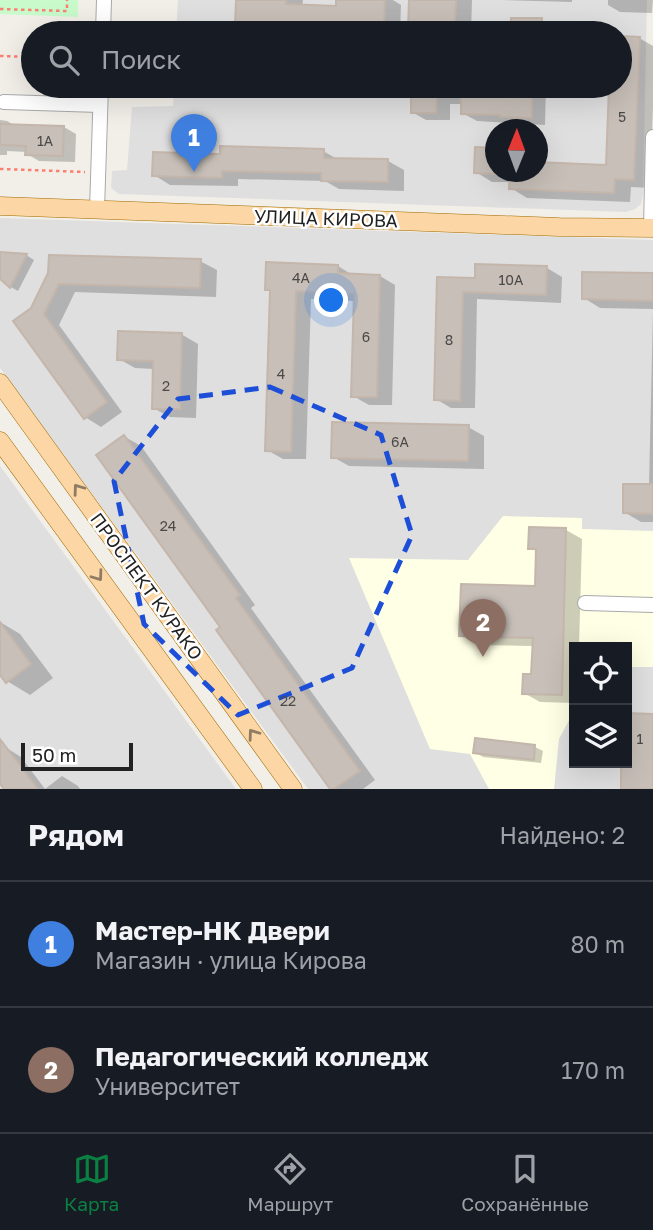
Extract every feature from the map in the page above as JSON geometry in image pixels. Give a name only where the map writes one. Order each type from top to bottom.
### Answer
[{"type":"main road","name":"УЛИЦА КИРОВА","points":[[0,206],[652,228]]},
{"type":"main road","name":"ПРОСПЕКТ КУРАКО","points":[[0,383],[293,789]]},
{"type":"main road","name":"ПРОСПЕКТ КУРАКО","points":[[0,441],[253,789]]},
{"type":"street","points":[[103,21],[104,0]]},
{"type":"street","points":[[97,210],[100,98]]},
{"type":"street","points":[[4,102],[100,105]]},
{"type":"street","points":[[652,228],[653,136]]},
{"type":"street","points":[[585,603],[653,605]]},
{"type":"path","points":[[0,9],[67,11],[67,0]]},
{"type":"path","points":[[0,55],[21,56]]},
{"type":"path","points":[[0,169],[99,172]]},
{"type":"highlighted area","points":[[270,387],[381,435],[412,535],[352,668],[238,715],[144,624],[114,481],[178,399]]},
{"type":"shaded area","points":[[178,0],[647,0],[643,194],[641,204],[626,212],[119,194],[111,188],[112,171],[127,170],[132,107],[173,106],[173,98],[632,98],[632,21],[177,21]]},
{"type":"shaded area","points":[[0,218],[653,240],[653,789],[308,789],[0,368]]},
{"type":"shaded area","points":[[0,466],[236,789],[0,789]]},
{"type":"shaded area","points":[[503,516],[582,518],[582,529],[653,531],[653,667],[632,667],[632,642],[569,642],[569,720],[559,739],[554,789],[489,789],[470,754],[430,749],[349,558],[468,560]]},
{"type":"green space","points":[[0,0],[78,0],[78,17],[0,14]]},
{"type":"building","points":[[236,0],[286,0],[286,4],[336,6],[336,0],[385,0],[384,21],[235,21]]},
{"type":"building","points":[[409,0],[456,0],[455,21],[408,21]]},
{"type":"building","points":[[511,18],[542,18],[542,21],[511,21]]},
{"type":"building","points":[[632,37],[640,37],[634,180],[615,179],[614,193],[509,189],[509,182],[548,182],[548,162],[606,165],[609,98],[632,98]]},
{"type":"building","points":[[411,98],[437,98],[436,113],[411,113]]},
{"type":"building","points":[[461,98],[532,98],[532,118],[461,114]]},
{"type":"building","points":[[0,124],[64,126],[63,156],[25,155],[26,146],[0,145]]},
{"type":"building","points":[[220,146],[324,149],[324,158],[388,159],[388,182],[321,181],[321,173],[222,171],[222,178],[152,176],[153,152],[220,154]]},
{"type":"building","points":[[475,147],[485,148],[485,174],[474,173]]},
{"type":"building","points":[[0,252],[27,254],[10,288],[0,279]]},
{"type":"building","points":[[49,255],[201,259],[200,288],[59,284],[44,314],[107,402],[84,419],[13,321],[31,308],[48,273]]},
{"type":"building","points":[[266,262],[338,265],[338,273],[380,275],[377,397],[351,397],[354,294],[296,291],[291,452],[265,451],[270,290],[265,290]]},
{"type":"building","points":[[475,264],[547,266],[546,295],[463,292],[460,401],[434,400],[437,277],[475,278]]},
{"type":"building","points":[[582,272],[653,273],[653,301],[582,299]]},
{"type":"building","points":[[118,331],[182,333],[180,409],[152,409],[153,361],[117,360]]},
{"type":"building","points":[[332,422],[469,425],[468,461],[331,458]]},
{"type":"building","points":[[124,435],[240,595],[236,598],[360,771],[334,789],[330,789],[216,630],[220,627],[96,455]]},
{"type":"building","points":[[623,484],[653,484],[653,514],[623,513]]},
{"type":"building","points":[[529,527],[566,528],[562,695],[522,694],[523,674],[531,674],[533,638],[459,636],[461,584],[535,586],[536,549],[528,549]]},
{"type":"building","points":[[0,622],[31,664],[6,683],[0,675]]},
{"type":"building","points":[[632,713],[653,714],[653,789],[621,789],[621,768],[632,768]]},
{"type":"building","points":[[475,738],[535,745],[534,760],[473,753]]},
{"type":"building","points":[[0,739],[38,789],[4,789],[0,784]]},
{"type":"place","name":"Мастер-НК Двери","points":[[194,172]]},
{"type":"place","name":"Педагогический колледж","points":[[483,657]]}]
